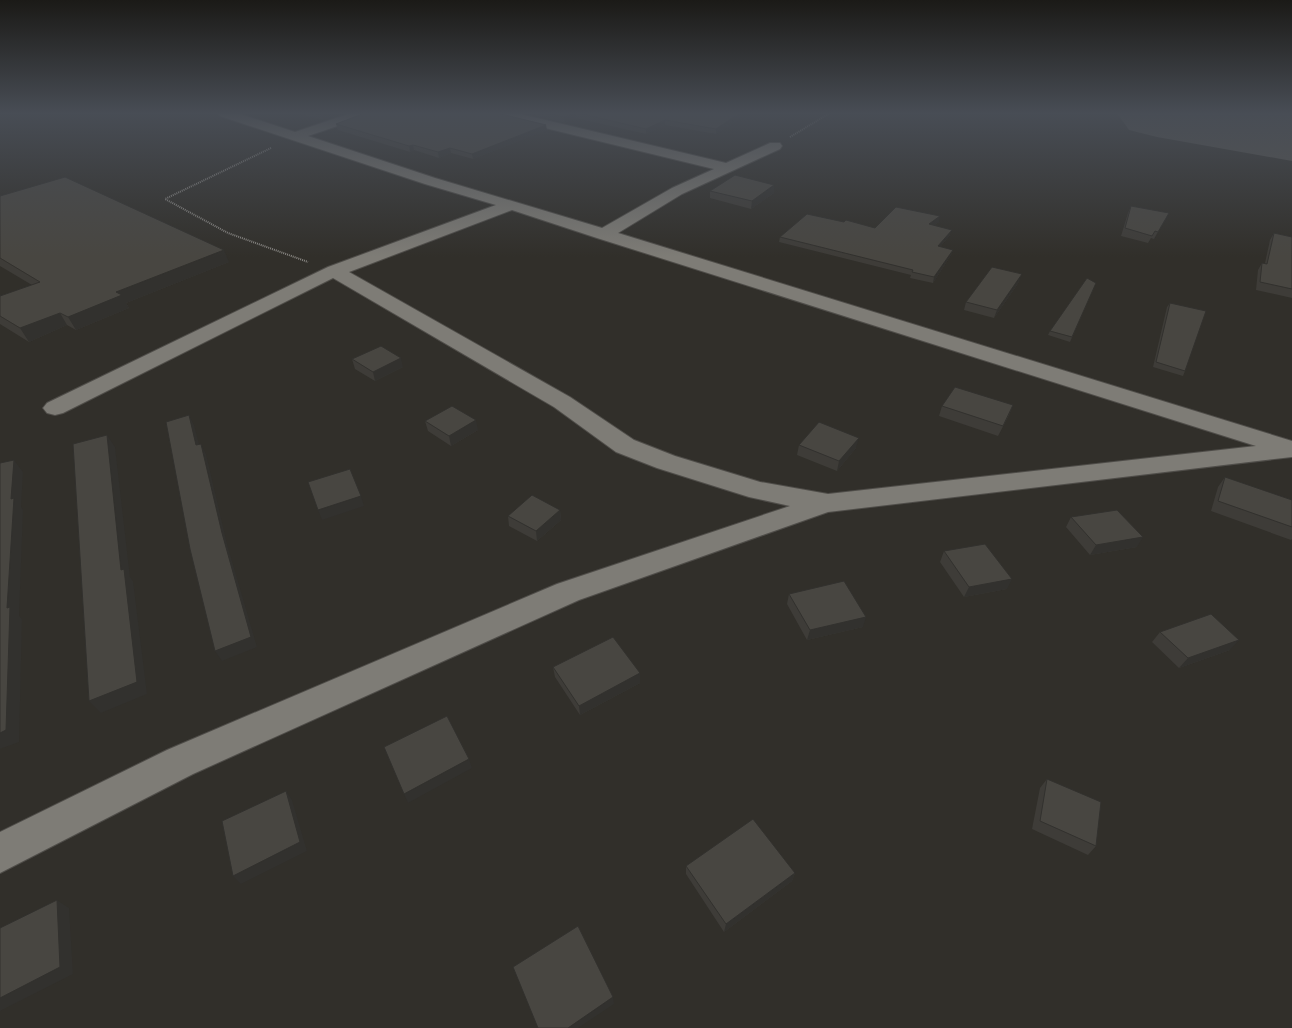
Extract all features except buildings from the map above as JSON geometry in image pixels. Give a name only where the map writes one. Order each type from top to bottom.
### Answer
[{"type":"street","points":[[368,161],[1292,450]]},
{"type":"street","points":[[699,161],[728,168]]},
{"type":"street","points":[[603,234],[677,192],[743,161]]},
{"type":"street","points":[[55,408],[334,271],[512,205]]},
{"type":"street","points":[[334,271],[562,402],[625,446],[666,462],[758,491],[828,503]]},
{"type":"street","points":[[0,853],[180,762],[568,592],[828,503],[1292,450]]},
{"type":"path","points":[[244,161],[165,199],[228,233],[334,271]]}]
